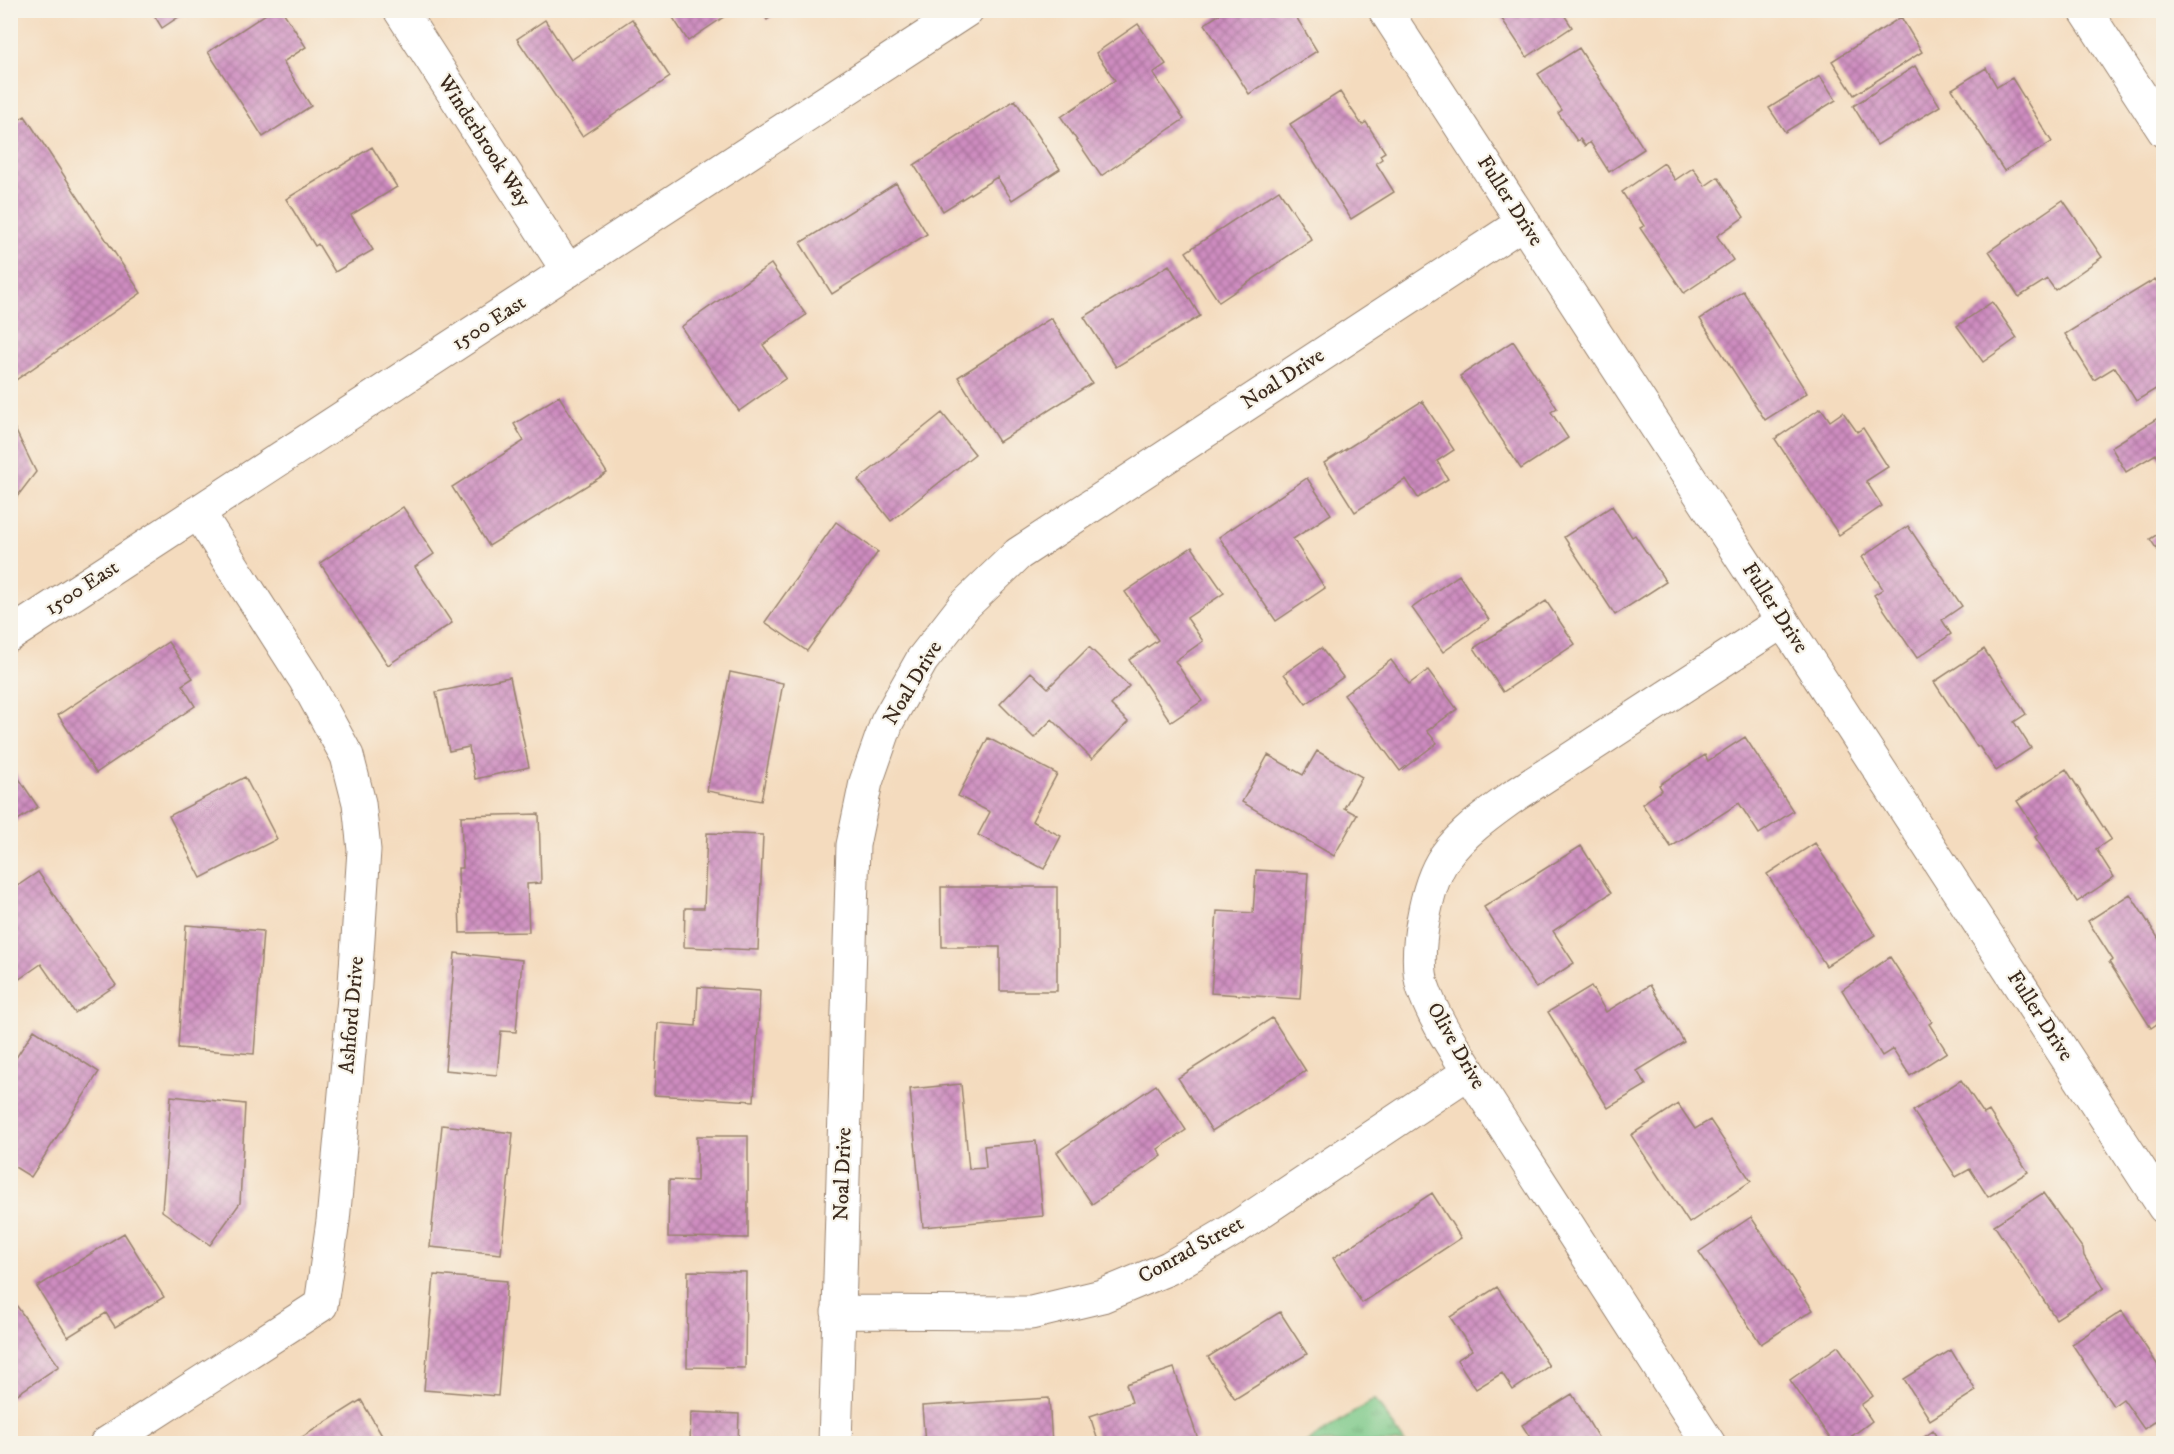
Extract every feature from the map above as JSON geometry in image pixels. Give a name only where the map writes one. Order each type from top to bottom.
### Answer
[{"type":"street","name":"Winderbrook Way","points":[[400,10],[568,271]]},
{"type":"street","name":"1500 East","points":[[10,635],[967,10]]},
{"type":"street","name":"Fuller Drive","points":[[1385,10],[2163,1207]]},
{"type":"street","points":[[2085,10],[2163,131]]},
{"type":"street","name":"Noal Drive","points":[[834,1443],[853,845],[866,782],[887,722],[922,660],[964,606],[1018,554],[1524,222]]},
{"type":"street","name":"Ashford Drive","points":[[106,1443],[321,1305],[333,1221],[354,998],[364,850],[359,803],[348,756],[305,679],[198,512]]},
{"type":"street","name":"Olive Drive","points":[[1708,1443],[1437,1019],[1423,985],[1420,942],[1427,902],[1444,858],[1476,823],[1783,621]]},
{"type":"street","name":"Conrad Street","points":[[838,1312],[1031,1313],[1102,1296],[1169,1268],[1233,1230],[1469,1072]]},
{"type":"green space","points":[[1375,1399],[1405,1443],[1305,1443]]},
{"type":"building","points":[[151,10],[189,10],[162,28]]},
{"type":"building","points":[[272,10],[282,10],[306,47],[283,62],[311,106],[263,137],[208,52]]},
{"type":"building","points":[[668,10],[734,10],[688,41]]},
{"type":"building","points":[[761,10],[781,10],[767,20]]},
{"type":"building","points":[[1226,10],[1292,10],[1317,51],[1249,94],[1205,24]]},
{"type":"building","points":[[1496,10],[1561,10],[1572,27],[1527,57]]},
{"type":"building","points":[[1901,17],[1922,52],[1854,95],[1832,61]]},
{"type":"building","points":[[632,19],[670,77],[582,136],[517,39],[545,20],[571,60]]},
{"type":"building","points":[[1138,24],[1166,64],[1153,73],[1184,119],[1101,176],[1061,117],[1115,80],[1096,53]]},
{"type":"building","points":[[1579,48],[1644,149],[1609,172],[1590,142],[1585,146],[1580,139],[1577,141],[1558,113],[1562,110],[1538,74]]},
{"type":"building","points":[[1915,66],[1940,106],[1877,145],[1853,106]]},
{"type":"building","points":[[1986,68],[1997,87],[2012,78],[2052,142],[2004,171],[1952,89]]},
{"type":"building","points":[[1820,76],[1836,100],[1785,132],[1769,108]]},
{"type":"building","points":[[1340,92],[1362,125],[1366,122],[1385,152],[1380,155],[1382,159],[1376,163],[1394,192],[1351,219],[1290,124]]},
{"type":"building","points":[[1015,100],[1060,169],[1012,200],[997,177],[943,211],[914,165]]},
{"type":"building","points":[[25,116],[141,293],[10,384],[10,125]]},
{"type":"building","points":[[372,147],[397,187],[351,215],[373,250],[335,272],[318,244],[315,246],[286,199]]},
{"type":"building","points":[[1664,163],[1675,180],[1693,168],[1705,186],[1718,177],[1744,217],[1717,236],[1733,260],[1684,293],[1640,228],[1644,226],[1622,192]]},
{"type":"building","points":[[896,183],[927,234],[832,294],[800,243]]},
{"type":"building","points":[[1279,190],[1312,240],[1219,302],[1186,252]]},
{"type":"building","points":[[2063,200],[2102,257],[2055,290],[2047,279],[2019,297],[1989,251]]},
{"type":"building","points":[[771,264],[806,315],[763,345],[786,378],[739,411],[681,327]]},
{"type":"building","points":[[1169,265],[1200,316],[1116,367],[1084,317]]},
{"type":"building","points":[[2155,279],[2164,292],[2164,384],[2136,401],[2115,367],[2094,380],[2065,334]]},
{"type":"building","points":[[1743,291],[1807,393],[1765,420],[1700,319]]},
{"type":"building","points":[[1992,302],[2017,338],[1983,362],[1957,326]]},
{"type":"building","points":[[1051,318],[1092,383],[999,442],[958,377]]},
{"type":"building","points":[[1513,341],[1557,408],[1551,412],[1568,438],[1521,469],[1460,376]]},
{"type":"building","points":[[559,396],[607,473],[489,546],[452,487],[524,441],[514,424]]},
{"type":"building","points":[[1422,401],[1454,450],[1437,461],[1448,479],[1418,498],[1406,479],[1355,512],[1324,463]]},
{"type":"building","points":[[1821,408],[1830,421],[1843,412],[1857,432],[1863,428],[1888,467],[1866,481],[1882,506],[1839,535],[1775,439]]},
{"type":"building","points":[[942,413],[975,454],[891,521],[858,480]]},
{"type":"building","points":[[2164,414],[2164,466],[2156,454],[2126,472],[2111,447]]},
{"type":"building","points":[[10,419],[36,472],[10,506]]},
{"type":"building","points":[[1307,478],[1331,514],[1293,539],[1325,588],[1276,621],[1219,537]]},
{"type":"building","points":[[1612,506],[1632,537],[1635,535],[1666,582],[1615,615],[1564,537]]},
{"type":"building","points":[[403,507],[434,554],[415,567],[452,623],[388,665],[320,563]]},
{"type":"building","points":[[836,522],[878,552],[807,651],[765,622]]},
{"type":"building","points":[[1908,526],[1962,606],[1942,620],[1951,634],[1917,658],[1874,595],[1883,589],[1862,557]]},
{"type":"building","points":[[2164,530],[2164,560],[2150,539]]},
{"type":"building","points":[[1192,547],[1224,593],[1187,618],[1203,641],[1175,661],[1202,701],[1171,722],[1129,660],[1158,640],[1125,592]]},
{"type":"building","points":[[1459,575],[1489,620],[1443,652],[1412,608]]},
{"type":"building","points":[[1546,601],[1575,644],[1503,692],[1474,648]]},
{"type":"building","points":[[168,642],[193,678],[182,685],[195,706],[96,773],[58,715]]},
{"type":"building","points":[[1089,647],[1129,686],[1111,705],[1128,722],[1092,759],[1052,719],[1034,738],[1000,704],[1031,672],[1048,688]]},
{"type":"building","points":[[1321,648],[1343,677],[1306,704],[1284,674]]},
{"type":"building","points":[[1984,649],[2026,714],[2014,722],[2031,748],[1996,771],[1979,746],[1977,747],[1934,682]]},
{"type":"building","points":[[1391,660],[1409,684],[1428,670],[1457,709],[1427,731],[1437,743],[1400,771],[1344,695]]},
{"type":"building","points":[[730,672],[783,683],[761,801],[707,791]]},
{"type":"building","points":[[510,677],[529,767],[475,779],[469,747],[449,751],[436,692]]},
{"type":"building","points":[[1745,737],[1793,811],[1759,834],[1739,803],[1671,847],[1642,804],[1662,790],[1659,785],[1705,755],[1708,761]]},
{"type":"building","points":[[988,738],[1057,774],[1032,821],[1061,836],[1044,869],[978,835],[990,812],[958,796]]},
{"type":"building","points":[[1317,751],[1362,777],[1344,808],[1357,815],[1334,856],[1242,802],[1268,755],[1303,775]]},
{"type":"building","points":[[10,765],[38,807],[10,825]]},
{"type":"building","points":[[2066,769],[2111,839],[2096,849],[2114,877],[2077,902],[2035,837],[2039,834],[2017,801]]},
{"type":"building","points":[[245,777],[277,839],[201,878],[169,816]]},
{"type":"building","points":[[539,814],[541,883],[527,884],[529,932],[460,933],[458,868],[463,868],[461,816]]},
{"type":"building","points":[[707,833],[763,835],[758,950],[684,947],[685,908],[704,908]]},
{"type":"building","points":[[1815,843],[1875,935],[1826,966],[1767,874]]},
{"type":"building","points":[[1581,846],[1611,893],[1553,931],[1574,963],[1536,988],[1484,907]]},
{"type":"building","points":[[1256,870],[1308,873],[1300,999],[1211,993],[1217,911],[1253,913]]},
{"type":"building","points":[[38,872],[116,985],[75,1013],[41,964],[15,982],[10,976],[10,891]]},
{"type":"building","points":[[941,887],[1057,887],[1057,991],[1000,991],[1000,947],[942,947]]},
{"type":"building","points":[[2130,894],[2164,947],[2164,1019],[2151,1028],[2109,962],[2113,960],[2088,921]]},
{"type":"building","points":[[186,925],[263,931],[254,1054],[178,1048]]},
{"type":"building","points":[[455,953],[522,960],[516,1032],[501,1031],[497,1075],[445,1070]]},
{"type":"building","points":[[1890,957],[1932,1022],[1929,1024],[1947,1052],[1910,1076],[1893,1049],[1882,1056],[1842,990]]},
{"type":"building","points":[[1650,985],[1684,1042],[1637,1071],[1646,1085],[1608,1108],[1548,1012],[1591,986],[1606,1012]]},
{"type":"building","points":[[698,987],[760,991],[754,1101],[654,1095],[658,1023],[696,1026]]},
{"type":"building","points":[[1272,1018],[1306,1071],[1212,1131],[1178,1078]]},
{"type":"building","points":[[34,1030],[99,1072],[31,1177],[10,1164],[10,1067]]},
{"type":"building","points":[[1961,1080],[1984,1114],[1989,1111],[2028,1172],[1988,1197],[1970,1169],[1956,1177],[1913,1111]]},
{"type":"building","points":[[961,1084],[969,1169],[986,1168],[984,1146],[1036,1141],[1043,1216],[923,1227],[910,1089]]},
{"type":"building","points":[[1156,1085],[1186,1130],[1158,1149],[1162,1156],[1092,1204],[1057,1152]]},
{"type":"building","points":[[171,1096],[245,1104],[240,1203],[210,1245],[162,1211]]},
{"type":"building","points":[[1678,1104],[1695,1129],[1710,1120],[1751,1181],[1689,1223],[1631,1135]]},
{"type":"building","points":[[442,1125],[513,1133],[501,1254],[430,1247]]},
{"type":"building","points":[[697,1136],[748,1136],[748,1238],[668,1237],[669,1180],[697,1181]]},
{"type":"building","points":[[1432,1193],[1461,1238],[1362,1303],[1333,1258]]},
{"type":"building","points":[[2043,1193],[2083,1249],[2084,1256],[2104,1288],[2056,1319],[1994,1225]]},
{"type":"building","points":[[1751,1217],[1813,1310],[1761,1344],[1699,1252]]},
{"type":"building","points":[[124,1233],[164,1297],[115,1327],[106,1313],[68,1337],[37,1287]]},
{"type":"building","points":[[688,1271],[746,1272],[745,1368],[687,1367]]},
{"type":"building","points":[[434,1275],[507,1281],[498,1396],[424,1390]]},
{"type":"building","points":[[1497,1287],[1549,1366],[1513,1390],[1502,1373],[1476,1389],[1457,1360],[1472,1350],[1450,1317]]},
{"type":"building","points":[[14,1302],[59,1366],[10,1399],[10,1304]]},
{"type":"building","points":[[2122,1311],[2163,1373],[2158,1376],[2164,1384],[2164,1416],[2144,1429],[2123,1399],[2113,1406],[2072,1344]]},
{"type":"building","points":[[1280,1312],[1307,1354],[1235,1399],[1208,1357]]},
{"type":"building","points":[[1838,1346],[1873,1396],[1861,1405],[1872,1421],[1841,1444],[1834,1444],[1790,1380]]},
{"type":"building","points":[[1951,1350],[1976,1391],[1930,1420],[1904,1379]]},
{"type":"building","points":[[1174,1368],[1198,1439],[1184,1444],[1099,1444],[1090,1416],[1132,1402],[1126,1384]]},
{"type":"building","points":[[1572,1394],[1602,1444],[1534,1444],[1522,1425]]},
{"type":"building","points":[[1049,1398],[1052,1444],[925,1444],[922,1406]]},
{"type":"building","points":[[361,1400],[387,1444],[291,1444]]},
{"type":"building","points":[[691,1412],[739,1414],[738,1444],[690,1444]]},
{"type":"building","points":[[1933,1431],[1941,1444],[1914,1444]]}]
